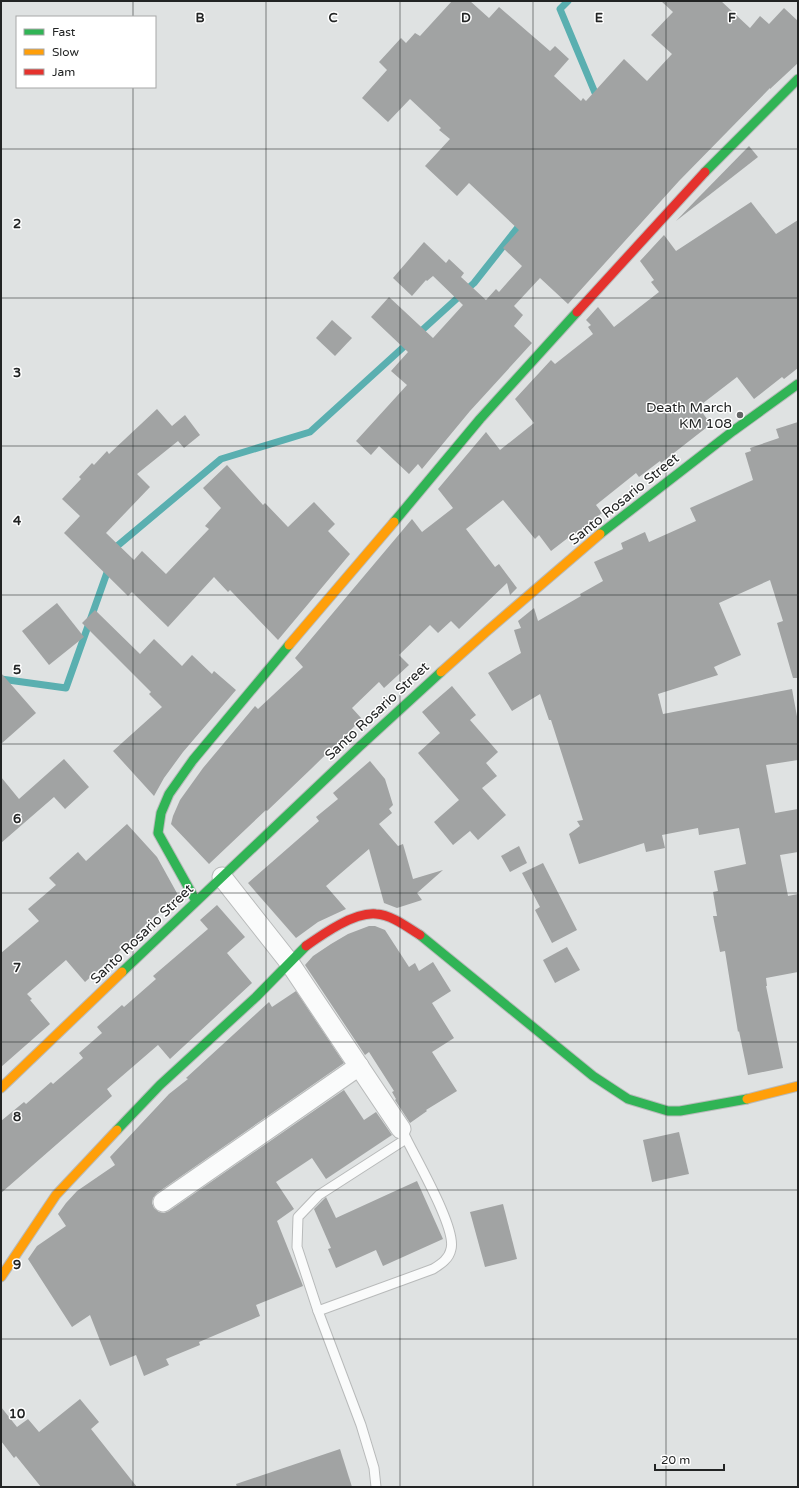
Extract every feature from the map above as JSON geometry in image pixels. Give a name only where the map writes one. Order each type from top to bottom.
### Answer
[{"type":"street","points":[[196,901],[158,833],[157,824],[160,814],[173,786],[193,760],[480,419],[688,190],[798,78]]},
{"type":"street","name":"Santo Rosario Street","points":[[3,1082],[222,878],[359,746],[492,627],[606,529],[733,431],[798,384]]},
{"type":"street","points":[[222,878],[289,962],[404,1134]]},
{"type":"street","points":[[1,1277],[56,1195],[160,1086],[256,997],[289,962],[306,947],[324,933],[343,923],[367,914],[377,914],[406,925],[593,1076],[628,1099],[668,1111],[737,1100],[798,1086]]},
{"type":"street","points":[[163,1202],[359,1066]]},
{"type":"lane","points":[[318,1311],[433,1269],[447,1259],[452,1249],[452,1238],[438,1200],[404,1134],[319,1195],[298,1217],[297,1247],[318,1311],[361,1425],[374,1468],[376,1487]]},
{"type":"building","points":[[452,1],[470,1],[489,18],[499,7],[550,51],[555,46],[569,59],[554,76],[581,101],[583,98],[586,101],[624,59],[647,81],[672,54],[651,35],[673,12],[661,1],[721,1],[750,28],[760,16],[769,24],[784,8],[798,21],[798,63],[770,88],[679,181],[568,304],[540,278],[514,306],[523,315],[514,326],[532,343],[470,411],[422,469],[418,464],[409,474],[379,446],[371,455],[356,441],[407,385],[391,371],[408,352],[371,317],[389,297],[433,338],[463,305],[433,276],[427,281],[426,280],[412,296],[393,278],[424,242],[446,263],[449,259],[464,273],[461,277],[486,300],[496,289],[499,292],[522,266],[503,248],[519,230],[469,183],[457,196],[425,166],[450,139],[439,130],[441,128],[410,99],[388,122],[362,98],[387,70],[379,62],[401,38],[406,43],[415,33],[420,36]]},
{"type":"building","points":[[749,146],[758,157],[676,221],[697,199]]},
{"type":"building","points":[[751,202],[776,234],[798,220],[798,368],[784,379],[782,377],[754,399],[737,377],[698,407],[711,424],[661,463],[660,461],[639,477],[636,473],[596,505],[602,513],[551,551],[539,535],[535,539],[503,500],[466,529],[495,567],[499,564],[517,588],[510,595],[507,583],[459,629],[451,621],[438,633],[430,625],[399,655],[409,665],[384,688],[379,682],[352,708],[362,719],[267,811],[266,810],[209,864],[171,824],[180,800],[203,768],[255,706],[258,709],[303,667],[295,658],[412,519],[422,532],[453,508],[438,489],[486,432],[500,450],[534,423],[515,399],[551,360],[555,364],[593,334],[588,327],[591,325],[586,320],[598,307],[614,327],[659,292],[651,282],[654,280],[640,261],[664,235],[676,251]]},
{"type":"building","points":[[332,320],[352,338],[335,356],[316,338]]},
{"type":"building","points":[[157,409],[172,426],[185,415],[200,435],[184,448],[178,441],[137,474],[150,487],[106,533],[134,560],[142,551],[166,574],[209,529],[205,526],[221,508],[203,488],[227,465],[263,505],[265,503],[288,527],[314,502],[335,524],[328,531],[350,554],[278,640],[230,590],[228,592],[214,577],[168,627],[132,592],[128,596],[64,533],[80,516],[62,499],[81,479],[79,477],[92,463],[94,465],[107,451],[109,454]]},
{"type":"building","points":[[798,422],[798,678],[793,678],[777,623],[783,621],[770,580],[719,603],[741,655],[714,667],[718,675],[658,694],[663,714],[792,689],[798,722],[798,760],[766,765],[775,813],[798,809],[798,852],[780,855],[788,896],[798,894],[798,972],[766,978],[766,986],[783,1068],[748,1075],[739,1031],[738,1032],[725,951],[720,952],[713,916],[717,916],[713,892],[718,891],[714,871],[746,864],[739,828],[699,835],[698,828],[662,835],[665,848],[646,852],[644,843],[579,864],[569,834],[580,826],[577,821],[583,820],[551,720],[549,720],[540,694],[512,711],[488,673],[521,653],[514,630],[521,628],[518,621],[534,608],[538,621],[581,596],[580,594],[603,581],[594,562],[623,549],[621,543],[645,532],[649,542],[696,521],[690,508],[753,480],[745,453],[751,451],[750,448],[779,438],[776,429]]},
{"type":"building","points":[[57,603],[84,637],[49,665],[22,631]]},
{"type":"building","points":[[95,610],[140,654],[154,639],[182,666],[192,655],[212,674],[214,671],[236,690],[183,752],[164,778],[154,796],[113,751],[162,707],[149,694],[151,692],[82,623]]},
{"type":"building","points":[[1,673],[36,713],[1,744]]},
{"type":"building","points":[[452,686],[476,715],[470,720],[498,752],[486,763],[497,776],[482,788],[506,815],[478,840],[470,831],[453,845],[434,822],[459,800],[418,753],[440,733],[422,712]]},
{"type":"building","points":[[64,759],[89,787],[65,809],[54,797],[1,843],[1,777],[19,799]]},
{"type":"building","points":[[370,761],[385,779],[393,805],[389,809],[392,813],[379,824],[398,846],[403,844],[413,879],[443,870],[417,893],[422,900],[397,908],[384,903],[369,849],[326,886],[346,909],[318,922],[296,938],[248,883],[319,821],[316,817],[338,799],[333,793]]},
{"type":"building","points":[[127,824],[157,857],[178,895],[142,928],[143,930],[85,982],[66,960],[27,994],[32,999],[30,1000],[50,1024],[1,1067],[1,953],[39,921],[28,909],[56,885],[49,878],[78,852],[86,861]]},
{"type":"building","points":[[519,846],[527,863],[510,872],[501,856]]},
{"type":"building","points":[[543,863],[577,930],[552,943],[535,910],[540,907],[522,873]]},
{"type":"building","points":[[217,905],[245,937],[227,953],[252,983],[170,1059],[158,1045],[107,1089],[112,1096],[1,1193],[1,1121],[24,1102],[26,1104],[51,1082],[53,1084],[83,1058],[79,1053],[102,1033],[97,1027],[122,1005],[124,1007],[156,979],[153,976],[208,929],[200,920]]},
{"type":"building","points":[[369,926],[375,926],[385,930],[409,967],[415,963],[419,971],[433,962],[451,991],[432,1003],[454,1038],[432,1052],[457,1091],[426,1110],[427,1111],[410,1123],[395,1100],[396,1099],[392,1092],[394,1091],[369,1052],[365,1055],[305,965],[313,956],[331,944],[348,934]]},
{"type":"building","points":[[567,947],[580,970],[555,983],[543,960]]},
{"type":"building","points":[[296,991],[344,1063],[157,1193],[153,1198],[152,1203],[154,1208],[159,1212],[164,1213],[169,1211],[344,1090],[364,1120],[376,1112],[392,1135],[326,1179],[312,1158],[276,1182],[294,1209],[277,1221],[303,1286],[256,1305],[260,1316],[199,1342],[200,1345],[166,1359],[169,1365],[144,1376],[136,1355],[110,1366],[90,1315],[72,1327],[28,1259],[37,1246],[66,1226],[58,1214],[66,1203],[77,1191],[115,1165],[110,1157],[169,1094],[188,1079],[186,1078],[269,1002],[272,1007]]},
{"type":"building","points":[[679,1132],[689,1174],[652,1182],[643,1140]]},
{"type":"building","points":[[417,1181],[443,1239],[383,1266],[376,1250],[336,1268],[328,1249],[331,1248],[314,1209],[326,1197],[336,1218]]},
{"type":"building","points":[[503,1204],[517,1259],[485,1267],[470,1212]]},
{"type":"building","points":[[80,1399],[99,1422],[91,1429],[137,1487],[41,1487],[16,1456],[14,1458],[1,1441],[1,1407],[17,1427],[28,1419],[39,1432]]},
{"type":"building","points":[[340,1449],[352,1487],[237,1487],[236,1484]]},
{"type":"waterway","points":[[568,1],[560,9],[598,100]]},
{"type":"waterway","points":[[115,552],[116,547],[221,459],[310,432],[474,283],[523,221]]},
{"type":"waterway","points":[[1,679],[66,688],[109,567]]},
{"type":"traffic: fast","points":[[705,172],[798,79]]},
{"type":"traffic: fast","points":[[394,522],[480,419],[577,312]]},
{"type":"traffic: fast","points":[[600,534],[733,431],[798,384]]},
{"type":"traffic: fast","points":[[196,901],[158,833],[161,813],[169,794],[193,760],[289,645]]},
{"type":"traffic: fast","points":[[122,972],[359,747],[441,672]]},
{"type":"traffic: fast","points":[[420,935],[593,1076],[628,1099],[668,1111],[680,1111],[747,1099]]},
{"type":"traffic: fast","points":[[117,1130],[160,1085],[256,997],[306,946]]},
{"type":"traffic: slow","points":[[289,645],[394,522]]},
{"type":"traffic: slow","points":[[441,672],[600,534]]},
{"type":"traffic: slow","points":[[1,1088],[122,972]]},
{"type":"traffic: slow","points":[[747,1099],[798,1086]]},
{"type":"traffic: slow","points":[[1,1277],[56,1195],[117,1130]]},
{"type":"traffic: jam","points":[[577,312],[705,172]]},
{"type":"traffic: jam","points":[[306,946],[339,925],[358,916],[367,914],[376,914],[388,917],[420,935]]},
{"type":"place","name":"Death March KM 108","points":[[740,415]]}]
